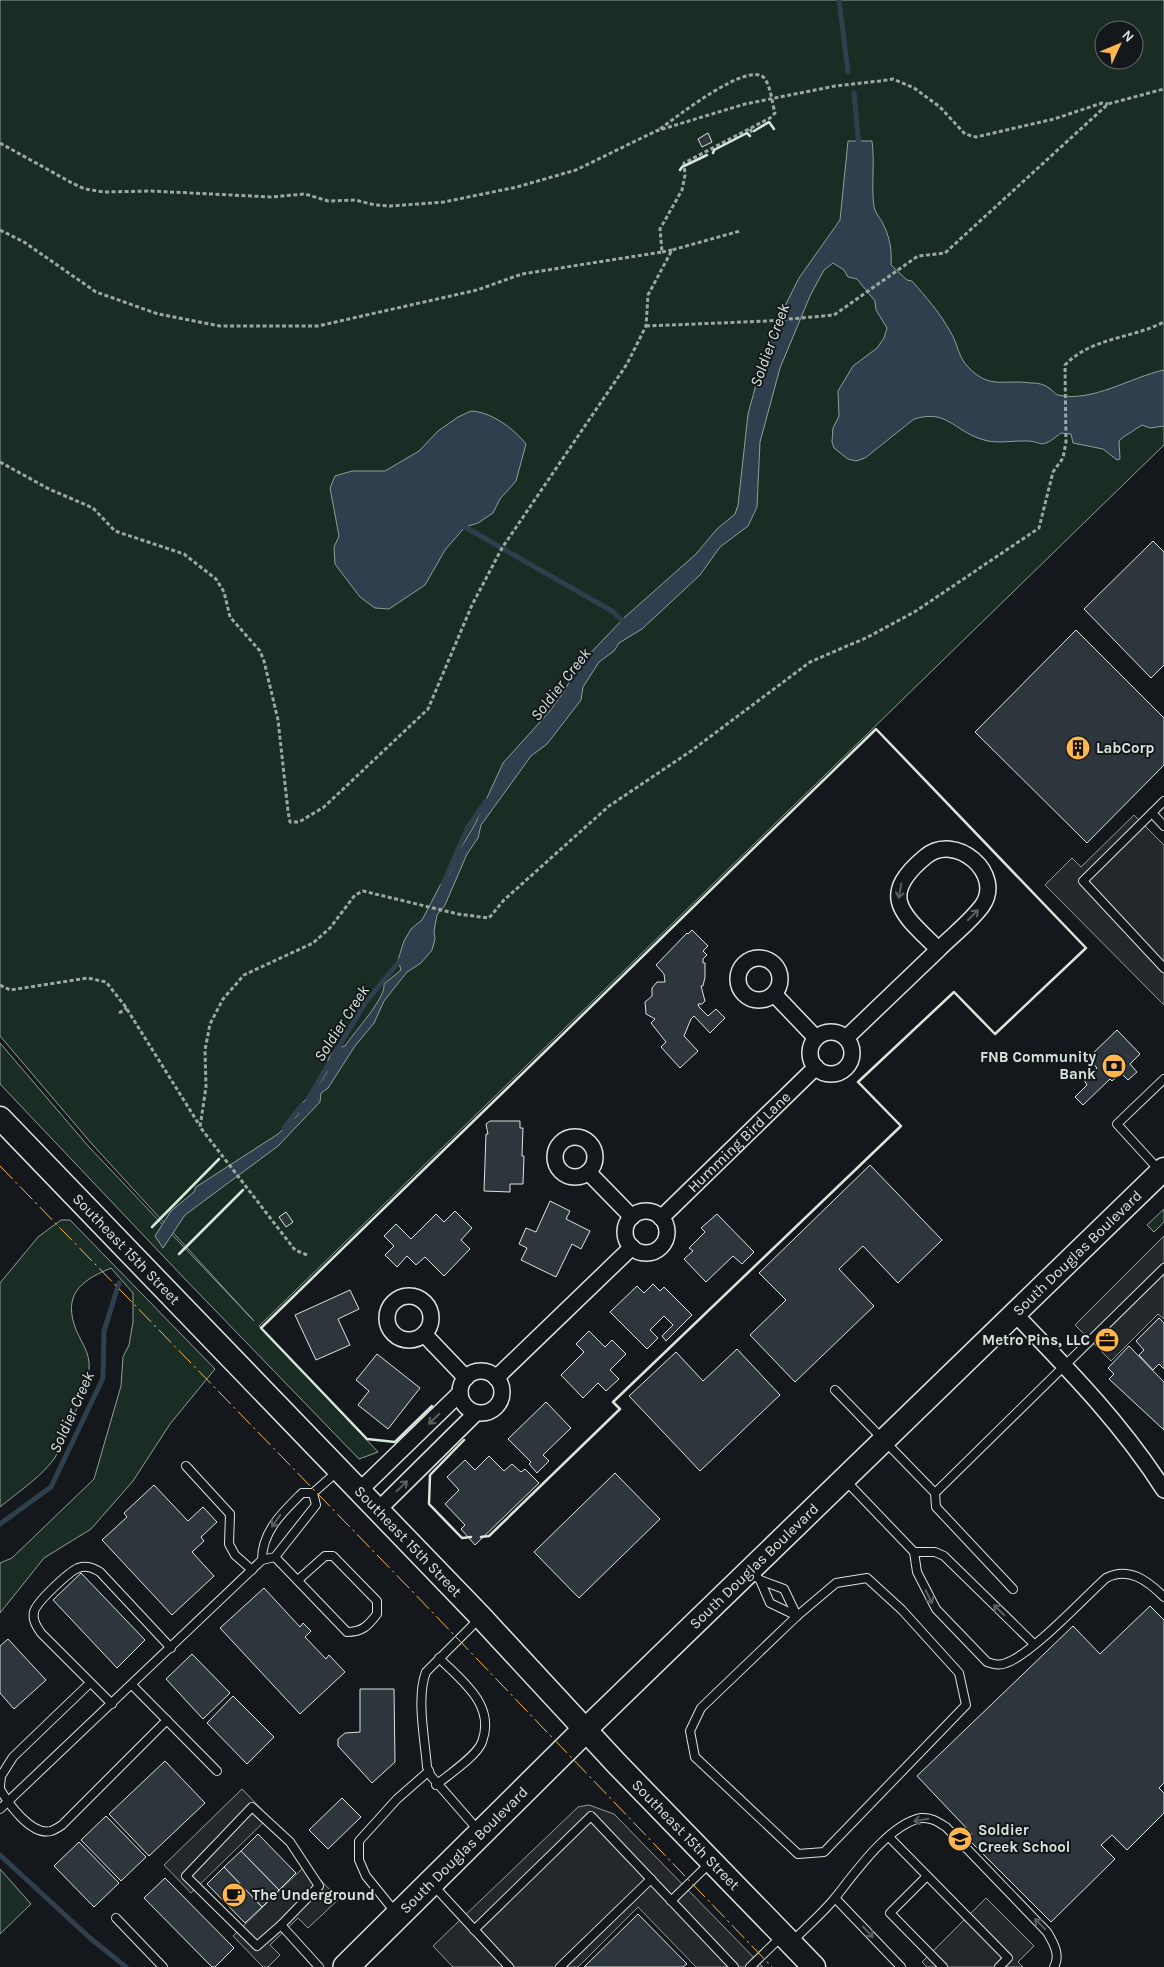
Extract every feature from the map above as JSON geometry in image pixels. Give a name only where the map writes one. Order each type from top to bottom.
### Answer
[{"type":"main road","name":"Southeast 15th Street","points":[[0,1118],[482,1617],[586,1730],[814,1967]]},
{"type":"main road","name":"South Douglas Boulevard","points":[[346,1967],[586,1730],[755,1576],[884,1441],[1162,1170]]},
{"type":"street","points":[[846,1038],[938,949],[983,905],[987,894],[987,882],[983,871],[968,855],[948,847],[937,849],[927,854],[908,872],[898,890],[899,902],[904,913],[938,949]]},
{"type":"street","points":[[774,994],[816,1038]]},
{"type":"street","points":[[830,1032],[838,1033],[846,1038],[852,1051],[847,1066],[841,1071],[831,1074],[816,1067],[810,1053],[816,1038],[830,1032]]},
{"type":"street","name":"Humming Bird Lane","points":[[662,1218],[816,1067]]},
{"type":"street","points":[[588,1172],[632,1217]]},
{"type":"street","points":[[644,1211],[653,1212],[662,1218],[666,1225],[667,1234],[661,1246],[647,1252],[639,1252],[632,1247],[625,1233],[627,1224],[632,1217],[644,1211]]},
{"type":"street","points":[[496,1378],[632,1247]]},
{"type":"street","points":[[1015,1314],[1065,1365],[1138,1449],[1164,1490]]},
{"type":"street","points":[[424,1334],[466,1378]]},
{"type":"street","points":[[483,1371],[496,1378],[502,1390],[498,1404],[488,1412],[476,1413],[464,1405],[460,1393],[461,1385],[466,1378],[472,1373],[483,1371]]},
{"type":"street","points":[[360,1491],[460,1393]]},
{"type":"street","points":[[378,1510],[476,1413]]},
{"type":"street","points":[[407,1444],[426,1463]]},
{"type":"lane","points":[[1164,803],[1083,881],[1164,968]]},
{"type":"lane","points":[[1152,814],[1164,826]]},
{"type":"lane","points":[[1162,1170],[1117,1124],[1164,1079]]},
{"type":"lane","points":[[935,1493],[1164,1269]]},
{"type":"lane","points":[[835,1390],[935,1493],[936,1507],[1013,1589]]},
{"type":"lane","points":[[186,1466],[230,1514],[229,1544],[235,1555],[252,1570]]},
{"type":"lane","points":[[262,1560],[262,1549],[269,1532],[282,1513],[302,1493],[312,1493],[340,1470]]},
{"type":"lane","points":[[845,1480],[914,1552],[917,1572],[936,1609],[984,1659],[996,1664],[1006,1663],[1034,1644],[1106,1578],[1112,1575],[1122,1574],[1140,1577],[1149,1582],[1164,1598]]},
{"type":"lane","points":[[0,1809],[262,1560],[275,1557],[316,1505],[312,1493]]},
{"type":"lane","points":[[914,1552],[935,1552],[944,1556],[1034,1644]]},
{"type":"lane","points":[[275,1557],[347,1632],[359,1632],[377,1614],[377,1601],[333,1556],[325,1556],[298,1580]]},
{"type":"lane","points":[[112,1704],[41,1633],[34,1622],[34,1611],[40,1602],[79,1568],[90,1567],[100,1572],[171,1648]]},
{"type":"lane","points":[[755,1576],[784,1589],[797,1616]]},
{"type":"lane","points":[[755,1576],[770,1603],[797,1616]]},
{"type":"lane","points":[[867,1578],[902,1610],[960,1673],[966,1705],[824,1852],[798,1854],[695,1757],[690,1731],[700,1708],[797,1616],[836,1583],[867,1578]]},
{"type":"lane","points":[[480,1833],[436,1785],[429,1771],[422,1698],[423,1680],[426,1672],[482,1617]]},
{"type":"lane","points":[[436,1785],[470,1756],[482,1743],[484,1726],[484,1708],[478,1697],[439,1658]]},
{"type":"lane","points":[[90,1683],[13,1757],[0,1776],[0,1787],[8,1802],[25,1821],[38,1830],[50,1832],[62,1825],[167,1720]]},
{"type":"lane","points":[[132,1685],[217,1771]]},
{"type":"lane","points":[[397,1915],[366,1876],[359,1860],[359,1841],[397,1799],[429,1771]]},
{"type":"lane","points":[[252,1807],[290,1842],[319,1886],[281,1925],[256,1946],[186,1876],[252,1807]]},
{"type":"lane","points":[[474,1930],[591,1816],[734,1967]]},
{"type":"lane","points":[[750,1967],[835,1898],[848,1878],[889,1837],[908,1823],[922,1818],[934,1819],[946,1827],[1047,1932],[1056,1945],[1056,1963],[1054,1967]]},
{"type":"lane","points":[[889,1837],[1008,1958],[999,1967]]},
{"type":"lane","points":[[671,1901],[712,1862]]},
{"type":"lane","points":[[928,1876],[890,1913],[943,1967]]},
{"type":"lane","points":[[560,1967],[651,1879]]},
{"type":"lane","points":[[430,1882],[509,1967]]},
{"type":"lane","points":[[835,1898],[900,1967]]},
{"type":"lane","points":[[116,1918],[163,1967]]},
{"type":"lane","points":[[281,1925],[319,1967]]},
{"type":"path","points":[[0,143],[72,183],[86,189],[104,192],[151,191],[271,197],[305,194],[328,201],[356,200],[375,205],[391,206],[444,202],[517,187],[576,170],[656,131],[718,88],[749,74],[759,74],[765,79],[775,113],[770,118],[710,152],[684,163],[685,175],[682,190],[660,229],[662,252]]},
{"type":"path","points":[[656,131],[771,98],[835,86],[893,80],[914,88],[940,107],[965,134],[976,137],[1054,119],[1102,103],[1108,104],[1164,89]]},
{"type":"path","points":[[646,326],[768,321],[834,315],[918,256],[945,253],[1108,104]]},
{"type":"path","points":[[750,129],[753,134]]},
{"type":"path","points":[[0,230],[24,242],[96,292],[158,314],[220,326],[318,326],[477,290],[522,274],[662,252],[740,231]]},
{"type":"path","points":[[0,462],[49,489],[93,508],[115,531],[184,554],[216,579],[224,592],[230,617],[255,645],[264,661],[270,696],[278,720],[290,822],[299,822],[324,807],[428,709],[472,605],[502,548],[627,364],[646,326],[648,295],[672,250]]},
{"type":"path","points":[[200,1127],[206,1087],[206,1050],[210,1024],[222,999],[244,975],[313,943],[330,928],[355,895],[363,891],[458,914],[489,918],[504,900],[609,806],[691,751],[810,662],[868,637],[916,611],[1040,528],[1052,472],[1062,458],[1066,442],[1065,365],[1076,354],[1097,344],[1152,328],[1164,322]]},
{"type":"path","points":[[0,986],[10,990],[88,978],[106,982],[126,1008],[200,1127],[295,1250],[307,1255]]},
{"type":"path","points":[[119,1013],[126,1008]]},
{"type":"green space","points":[[0,0],[1164,0],[1164,445],[259,1326],[378,1452],[359,1459],[0,1084],[0,1043],[89,1147],[254,1321],[92,1144],[0,1036]]},
{"type":"green space","points":[[1164,1209],[1164,1222],[1154,1232],[1147,1225]]},
{"type":"green space","points":[[61,1220],[70,1220],[215,1369],[170,1424],[133,1481],[91,1529],[44,1558],[0,1613],[0,1563],[12,1558],[94,1479],[121,1386],[123,1357],[129,1345],[133,1322],[133,1293],[111,1268],[85,1282],[79,1288],[74,1295],[72,1313],[76,1330],[88,1357],[89,1370],[79,1402],[54,1459],[36,1478],[0,1507],[0,1283],[38,1237]]},
{"type":"green space","points":[[0,1869],[31,1904],[0,1934]]},
{"type":"shaded area","points":[[1134,815],[1164,845],[1164,1005],[1045,885],[1072,858],[1081,867]]},
{"type":"shaded area","points":[[1164,1236],[1164,1319],[1158,1314],[1111,1361],[1075,1325]]},
{"type":"shaded area","points":[[242,1789],[269,1817],[191,1893],[164,1865]]},
{"type":"shaded area","points":[[589,1805],[614,1814],[763,1967],[696,1967],[638,1907],[578,1967],[453,1967],[433,1946],[578,1807]]},
{"type":"shaded area","points":[[306,1865],[339,1899],[308,1928],[298,1918],[270,1945],[280,1955],[268,1967],[263,1967],[233,1936]]},
{"type":"shaded area","points":[[986,1898],[1034,1946],[1018,1962],[1023,1967],[927,1967],[922,1962]]},
{"type":"water","points":[[848,141],[872,141],[874,207],[889,239],[891,265],[907,280],[912,281],[938,312],[968,367],[983,379],[1043,385],[1057,394],[1071,397],[1098,392],[1164,370],[1164,426],[1150,428],[1142,425],[1122,438],[1119,441],[1120,459],[1117,460],[1103,449],[1073,443],[1071,434],[1061,433],[1044,444],[1030,441],[991,441],[971,435],[942,419],[925,417],[914,419],[865,458],[856,461],[848,459],[834,448],[832,442],[833,428],[839,416],[838,391],[853,366],[877,348],[884,338],[887,328],[876,310],[875,301],[857,279],[848,277],[844,270],[833,263],[824,270],[810,296],[780,368],[760,442],[757,507],[748,526],[720,547],[700,575],[642,629],[619,643],[614,651],[599,662],[583,687],[581,700],[547,744],[531,756],[481,825],[478,838],[467,854],[445,905],[437,915],[432,950],[421,963],[407,972],[384,1001],[374,1023],[355,1046],[328,1088],[321,1093],[320,1102],[278,1146],[185,1215],[163,1248],[155,1236],[171,1211],[194,1192],[196,1187],[278,1134],[297,1116],[299,1113],[297,1109],[318,1086],[327,1072],[327,1063],[331,1055],[337,1049],[345,1046],[375,1006],[384,984],[401,970],[398,960],[404,941],[411,929],[422,920],[444,878],[449,876],[458,853],[475,824],[503,763],[549,712],[565,690],[577,667],[625,617],[696,554],[717,529],[735,514],[738,505],[748,414],[760,370],[773,337],[779,328],[783,310],[799,278],[840,220]]},
{"type":"water","points":[[471,411],[487,414],[502,422],[526,444],[516,481],[500,499],[493,513],[478,523],[465,527],[445,550],[425,585],[389,609],[375,608],[360,597],[335,564],[334,547],[339,536],[330,488],[335,476],[352,471],[385,471],[419,451],[438,431],[458,417]]},
{"type":"building","points":[[708,133],[712,142],[702,147],[698,139]]},
{"type":"building","points":[[1153,541],[1164,552],[1164,665],[1151,678],[1084,609]]},
{"type":"building","name":"LabCorp","points":[[1076,630],[1164,718],[1164,765],[1087,843],[975,732]]},
{"type":"building","points":[[692,930],[708,946],[703,951],[707,955],[703,959],[703,963],[705,963],[705,977],[703,986],[701,986],[705,1001],[702,1004],[698,1004],[699,1007],[708,1016],[716,1009],[725,1018],[710,1033],[694,1016],[691,1019],[684,1036],[698,1051],[680,1068],[661,1047],[666,1042],[651,1023],[655,1019],[646,1014],[645,1002],[652,996],[652,988],[657,982],[665,982],[664,974],[656,965]]},
{"type":"building","name":"FNB Community Bank","points":[[1117,1030],[1140,1054],[1130,1064],[1137,1072],[1128,1080],[1121,1073],[1112,1081],[1110,1079],[1083,1105],[1075,1097],[1087,1085],[1084,1080],[1097,1068],[1088,1058]]},
{"type":"building","points":[[490,1121],[520,1121],[520,1128],[523,1128],[523,1184],[510,1184],[510,1192],[484,1191],[486,1134],[488,1134],[486,1124]]},
{"type":"building","points":[[870,1165],[942,1240],[898,1283],[863,1246],[839,1269],[874,1306],[795,1382],[750,1335],[786,1300],[759,1273]]},
{"type":"building","points":[[550,1201],[570,1211],[566,1219],[590,1231],[581,1249],[572,1244],[556,1277],[521,1260],[527,1248],[519,1244],[526,1228],[536,1232]]},
{"type":"building","points":[[455,1211],[472,1228],[461,1240],[470,1249],[444,1276],[425,1257],[416,1265],[407,1256],[397,1267],[385,1255],[394,1246],[384,1236],[396,1224],[411,1239],[436,1214],[444,1222]]},
{"type":"building","points":[[286,1212],[293,1222],[286,1227],[279,1217]]},
{"type":"building","points":[[717,1214],[754,1252],[742,1264],[733,1256],[706,1282],[684,1259],[693,1251],[689,1248],[705,1232],[701,1228]]},
{"type":"building","points":[[653,1284],[660,1291],[664,1287],[692,1315],[666,1341],[662,1336],[673,1325],[664,1316],[650,1330],[658,1338],[647,1349],[610,1312],[637,1286],[644,1293]]},
{"type":"building","points":[[350,1290],[359,1309],[338,1319],[350,1345],[316,1360],[295,1315]]},
{"type":"building","points":[[1159,1318],[1164,1323],[1164,1369],[1159,1364],[1153,1370],[1139,1355],[1144,1350],[1136,1341]]},
{"type":"building","points":[[589,1331],[605,1347],[612,1340],[626,1354],[610,1370],[619,1379],[606,1391],[598,1383],[583,1398],[561,1375],[584,1352],[576,1344]]},
{"type":"building","points":[[1129,1346],[1164,1382],[1164,1430],[1109,1379],[1114,1374],[1108,1368]]},
{"type":"building","points":[[737,1349],[780,1395],[700,1471],[629,1396],[676,1352],[703,1381]]},
{"type":"building","points":[[377,1354],[420,1388],[388,1429],[358,1405],[369,1391],[356,1380]]},
{"type":"building","points":[[546,1402],[571,1428],[543,1455],[549,1461],[537,1473],[529,1464],[531,1462],[508,1439]]},
{"type":"building","points":[[489,1456],[504,1471],[512,1464],[521,1472],[525,1469],[539,1483],[475,1545],[461,1529],[465,1525],[445,1504],[459,1490],[447,1477],[465,1460],[475,1470]]},
{"type":"building","points":[[615,1473],[660,1519],[579,1598],[534,1552]]},
{"type":"building","points":[[154,1485],[188,1521],[203,1507],[217,1522],[201,1537],[204,1541],[192,1552],[214,1576],[172,1615],[102,1540],[127,1517],[124,1513]]},
{"type":"building","points":[[81,1573],[145,1640],[117,1668],[53,1600]]},
{"type":"building","points":[[264,1588],[300,1627],[303,1623],[311,1631],[305,1637],[326,1659],[329,1655],[345,1672],[300,1714],[220,1628]]},
{"type":"building","points":[[1150,1606],[1164,1620],[1164,1783],[1159,1788],[1164,1793],[1164,1813],[1127,1850],[1112,1835],[1101,1845],[1115,1859],[1051,1922],[969,1840],[972,1834],[917,1776],[1073,1626],[1100,1654]]},
{"type":"building","points":[[8,1639],[46,1680],[14,1709],[0,1693],[0,1646]]},
{"type":"building","points":[[192,1654],[230,1693],[203,1719],[166,1679]]},
{"type":"building","points":[[360,1689],[394,1689],[395,1762],[372,1783],[338,1746],[338,1739],[345,1733],[360,1732]]},
{"type":"building","points":[[233,1696],[274,1737],[247,1764],[207,1723]]},
{"type":"building","points":[[165,1761],[205,1803],[149,1856],[109,1814]]},
{"type":"building","points":[[342,1798],[361,1817],[328,1849],[309,1830]]},
{"type":"building","points":[[106,1816],[146,1857],[121,1881],[81,1840]]},
{"type":"building","points":[[258,1834],[296,1873],[279,1890],[241,1851]]},
{"type":"building","points":[[79,1842],[119,1883],[94,1907],[54,1866]]},
{"type":"building","points":[[241,1851],[279,1890],[262,1907],[224,1867]]},
{"type":"building","name":"The Underground","points":[[224,1867],[262,1907],[245,1923],[207,1884]]},
{"type":"building","points":[[165,1878],[234,1948],[215,1967],[212,1967],[144,1898]]},
{"type":"building","points":[[638,1914],[687,1964],[683,1967],[584,1967]]},
{"type":"waterway","name":"Soldier Creek","points":[[839,0],[848,72]]},
{"type":"waterway","name":"Soldier Creek","points":[[854,93],[859,147]]},
{"type":"waterway","points":[[465,527],[612,611],[627,625]]},
{"type":"waterway","name":"Soldier Creek","points":[[443,884],[467,829],[486,801]]},
{"type":"waterway","name":"Soldier Creek","points":[[333,1056],[365,1003],[403,957]]},
{"type":"waterway","name":"Soldier Creek","points":[[308,1099],[329,1063]]},
{"type":"waterway","name":"Soldier Creek","points":[[284,1128],[302,1105]]},
{"type":"waterway","name":"Soldier Creek","points":[[0,1524],[51,1487],[103,1378],[104,1331],[119,1283]]},
{"type":"waterway","points":[[0,1855],[90,1938],[126,1967]]},
{"type":"wall","points":[[754,131],[769,122],[774,129]]},
{"type":"wall","points":[[713,153],[714,150],[747,133],[750,136]]},
{"type":"wall","points":[[680,170],[682,167],[707,155]]},
{"type":"wall","points":[[432,1406],[395,1442],[367,1439],[261,1328],[876,729],[1086,948],[995,1034],[954,992],[858,1082],[901,1126],[613,1402],[620,1409],[489,1536],[481,1537]]},
{"type":"wall","points":[[152,1227],[219,1159]]},
{"type":"wall","points":[[179,1254],[243,1190]]},
{"type":"wall","points":[[464,1440],[430,1475],[429,1504],[462,1538],[471,1537]]},
{"type":"power","points":[[0,1166],[411,1590],[772,1967]]},
{"type":"place","name":"LabCorp","points":[[1078,748]]},
{"type":"place","name":"FNB Community Bank","points":[[1114,1066]]},
{"type":"place","name":"Metro Pins, LLC","points":[[1107,1340]]},
{"type":"place","name":"Soldier Creek School","points":[[960,1839]]},
{"type":"place","name":"The Underground","points":[[234,1895]]}]
